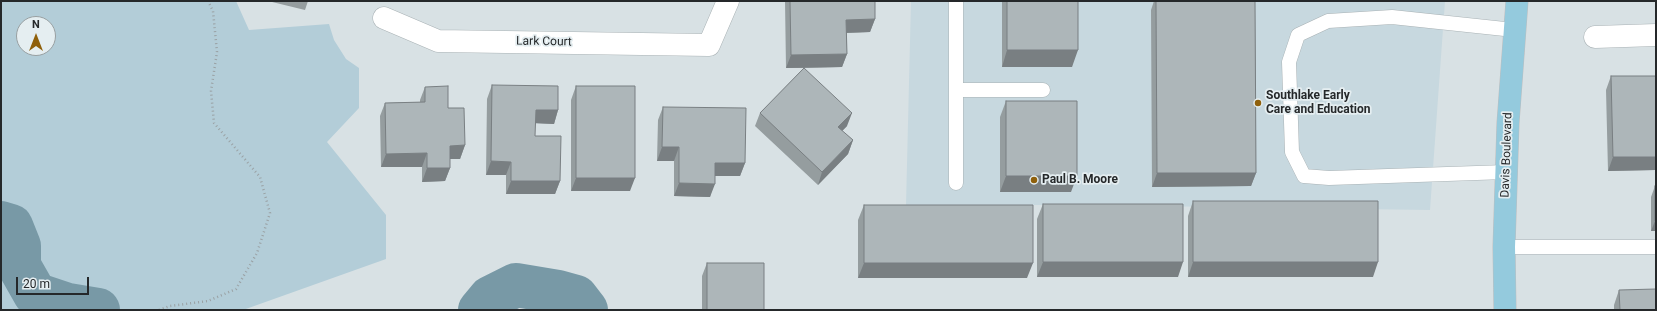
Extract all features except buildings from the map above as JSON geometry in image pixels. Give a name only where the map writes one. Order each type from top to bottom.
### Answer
[{"type":"main road","name":"Davis Boulevard","points":[[1505,310],[1504,247],[1506,172],[1517,1]]},
{"type":"street","name":"Lark Court","points":[[384,18],[438,41],[709,45],[728,1]]},
{"type":"street","points":[[1595,36],[1656,36]]},
{"type":"lane","points":[[956,1],[956,183]]},
{"type":"lane","points":[[1506,172],[1329,178],[1304,176],[1292,152],[1289,62],[1298,35],[1328,21],[1392,17],[1514,30]]},
{"type":"lane","points":[[956,90],[1043,90]]},
{"type":"lane","points":[[1504,247],[1656,247]]},
{"type":"path","points":[[159,310],[170,306],[208,301],[236,289],[257,253],[270,213],[260,177],[214,123],[211,91],[217,52],[213,11],[208,1]]},
{"type":"shaded area","points":[[1,1],[236,1],[249,30],[329,24],[334,40],[346,59],[359,68],[359,108],[327,142],[386,215],[386,259],[243,310],[1,310]]},
{"type":"shaded area","name":"Southlake Early Care and Education","points":[[911,1],[1445,1],[1430,210],[1078,205],[906,205]]},
{"type":"waterway","points":[[1,223],[11,226],[19,246],[19,266],[35,294],[68,305],[98,310]]},
{"type":"waterway","points":[[480,310],[490,298],[516,285],[558,292],[576,297],[586,310]]},
{"type":"place","name":"Southlake Early Care and Education","points":[[1258,103]]},
{"type":"place","name":"Paul B. Moore","points":[[1034,180]]}]
